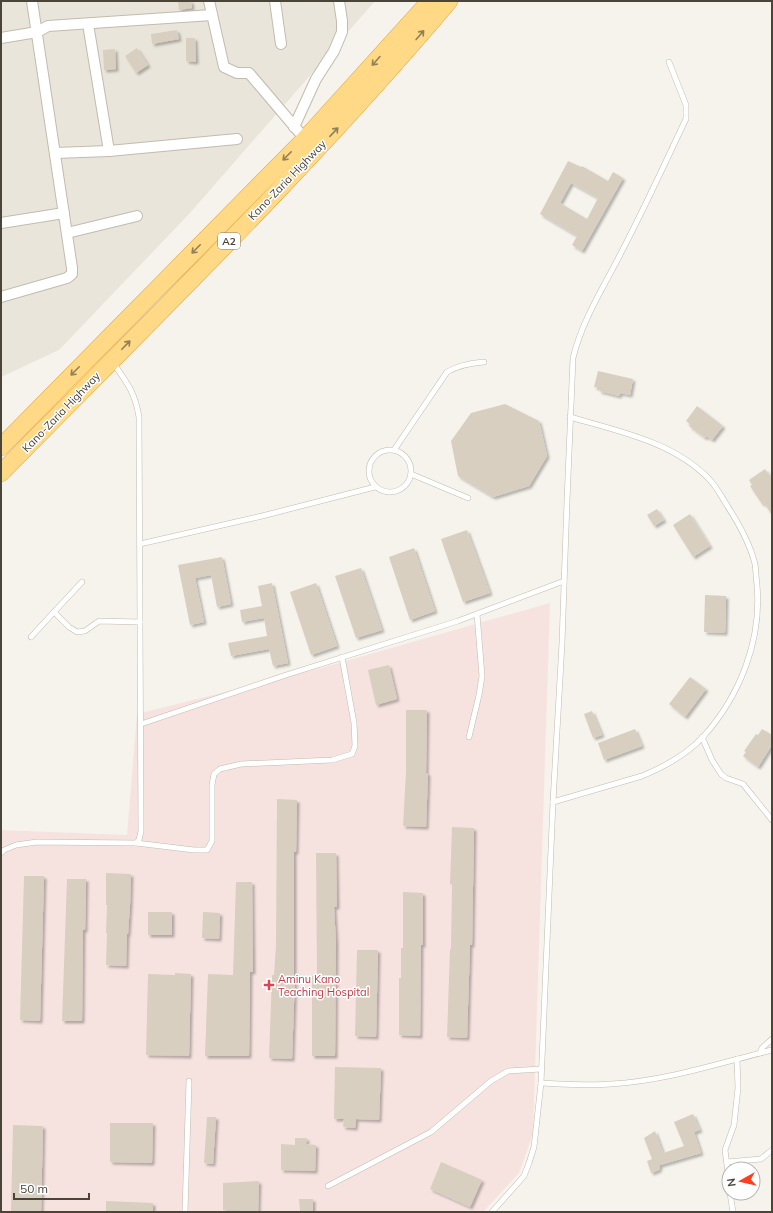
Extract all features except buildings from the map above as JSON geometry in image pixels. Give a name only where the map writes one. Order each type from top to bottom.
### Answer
[{"type":"highway","name":"Kano-Zaria Highway","points":[[1,447],[300,133],[430,1]]},
{"type":"highway","name":"Kano-Zaria Highway","points":[[1,473],[301,168],[449,1]]},
{"type":"street","points":[[1,297],[67,278],[72,274],[32,1]]},
{"type":"street","points":[[209,1],[224,67],[236,73],[249,73],[300,133]]},
{"type":"street","points":[[275,1],[281,44]]},
{"type":"street","points":[[300,133],[316,79],[334,50],[342,32],[339,1]]},
{"type":"street","points":[[1,38],[37,32],[48,26],[212,15]]},
{"type":"street","points":[[88,24],[110,151]]},
{"type":"street","points":[[55,153],[110,151],[237,139]]},
{"type":"street","points":[[1,223],[64,213]]},
{"type":"street","points":[[67,233],[137,216]]},
{"type":"lane","points":[[492,1212],[524,1176],[530,1163],[534,1147],[541,1083],[553,802],[562,643],[573,358],[576,346],[587,320],[644,208],[686,119],[686,106],[669,62]]},
{"type":"lane","points":[[112,360],[131,389],[137,405],[139,437],[141,832],[139,840],[136,843]]},
{"type":"lane","points":[[394,450],[447,372],[455,367],[469,363],[484,362]]},
{"type":"lane","points":[[553,802],[642,776],[657,770],[672,762],[702,737],[722,713],[736,688],[750,656],[758,617],[755,564],[746,540],[733,515],[710,480],[688,460],[648,440],[570,417]]},
{"type":"lane","points":[[394,450],[404,455],[410,464],[411,474],[405,485],[396,491],[385,492],[376,487],[369,478],[369,467],[374,457],[383,451],[394,450]]},
{"type":"lane","points":[[411,474],[468,498]]},
{"type":"lane","points":[[140,544],[262,516],[376,487]]},
{"type":"lane","points":[[141,724],[477,614],[564,581]]},
{"type":"lane","points":[[30,638],[82,582]]},
{"type":"lane","points":[[54,612],[69,627],[77,632],[85,631],[99,621],[140,622]]},
{"type":"lane","points":[[469,737],[482,676],[477,614]]},
{"type":"lane","points":[[1,853],[16,845],[37,842],[136,843],[194,850],[207,850],[212,841],[212,785],[214,774],[220,769],[241,764],[332,760],[352,754],[355,746],[354,723],[342,657]]},
{"type":"lane","points":[[702,737],[712,760],[721,774],[726,778],[743,784],[772,820]]},
{"type":"lane","points":[[760,1053],[762,1048],[772,1039]]},
{"type":"lane","points":[[541,1083],[611,1084],[637,1081],[663,1077],[772,1050]]},
{"type":"lane","points":[[727,1161],[725,1150],[734,1125],[738,1088],[737,1059]]},
{"type":"lane","points":[[328,1186],[431,1132],[491,1081],[502,1074],[508,1071],[541,1069]]},
{"type":"lane","points":[[185,1212],[189,1081]]},
{"type":"lane","points":[[738,1161],[760,1159],[772,1150]]},
{"type":"lane","points":[[731,1201],[733,1212]]},
{"type":"shaded area","points":[[1,1],[375,1],[190,213],[59,350],[1,377]]},
{"type":"shaded area","name":"Aminu Kano Teaching Hospital","points":[[550,603],[533,1134],[519,1173],[483,1212],[1,1212],[1,830],[127,835],[137,714],[321,668]]},
{"type":"place","name":"Aminu Kano Teaching Hospital","points":[[269,985]]}]
